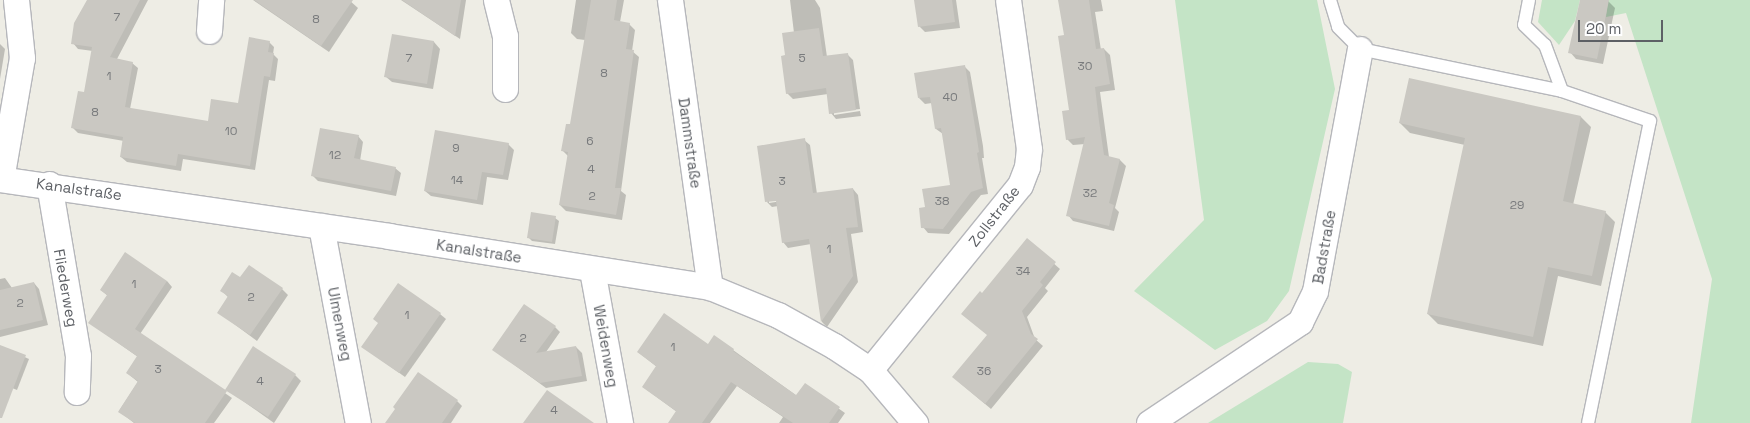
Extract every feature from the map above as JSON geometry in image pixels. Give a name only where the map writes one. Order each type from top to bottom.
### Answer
[{"type":"street","points":[[0,179],[22,58],[16,0]]},
{"type":"street","points":[[209,31],[211,0]]},
{"type":"street","points":[[496,0],[505,36],[505,89]]},
{"type":"street","name":"Dammstraße","points":[[670,0],[710,287]]},
{"type":"street","name":"Zollstraße","points":[[870,370],[1020,185],[1027,167],[1029,149],[1008,0]]},
{"type":"street","name":"Badstraße","points":[[1149,423],[1300,322],[1316,291],[1360,49]]},
{"type":"street","name":"Kanalstraße","points":[[0,179],[49,184],[710,287],[778,315],[870,370],[915,423]]},
{"type":"street","name":"Fliederweg","points":[[49,184],[78,356],[77,392]]},
{"type":"street","name":"Ulmenweg","points":[[321,226],[358,423]]},
{"type":"street","name":"Weidenweg","points":[[592,270],[620,423]]},
{"type":"lane","points":[[1330,0],[1338,27],[1360,49],[1562,91],[1650,121],[1588,423]]},
{"type":"lane","points":[[1529,0],[1524,25],[1545,45],[1562,91]]},
{"type":"green space","points":[[1175,0],[1317,0],[1335,89],[1289,291],[1267,321],[1215,350],[1134,291],[1204,220]]},
{"type":"green space","points":[[1542,0],[1580,0],[1575,21],[1559,45],[1538,22]]},
{"type":"green space","points":[[1608,0],[1750,0],[1750,423],[1691,423],[1712,279],[1626,13],[1606,17]]},
{"type":"green space","points":[[1308,362],[1338,364],[1352,372],[1343,423],[1208,423]]},
{"type":"building","points":[[87,0],[140,0],[110,57],[133,62],[125,107],[208,121],[211,99],[238,103],[249,37],[270,41],[268,52],[274,53],[270,77],[264,76],[250,166],[178,154],[176,166],[120,157],[123,137],[71,128],[78,91],[84,92],[92,47],[71,44],[74,23]]},
{"type":"building","points":[[254,0],[353,0],[321,46]]},
{"type":"building","points":[[402,0],[461,0],[455,36]]},
{"type":"building","points":[[591,0],[617,0],[614,20],[630,23],[626,49],[634,50],[615,188],[621,188],[616,215],[559,205],[568,152],[561,151],[566,124],[570,124]]},
{"type":"building","points":[[914,0],[952,0],[955,22],[918,27]]},
{"type":"building","points":[[1058,0],[1089,0],[1096,49],[1104,48],[1110,84],[1095,87],[1099,121],[1104,155],[1120,159],[1109,203],[1114,205],[1109,226],[1066,216],[1085,137],[1066,140],[1062,111],[1069,110],[1058,36],[1064,35]]},
{"type":"building","points":[[1580,0],[1609,0],[1597,59],[1568,53]]},
{"type":"building","points":[[819,28],[823,56],[848,53],[856,110],[829,114],[826,88],[786,94],[781,56],[785,55],[782,33]]},
{"type":"building","points":[[392,34],[434,41],[427,84],[384,77]]},
{"type":"building","points":[[965,65],[983,188],[971,192],[943,229],[921,228],[919,208],[925,207],[922,189],[950,185],[941,128],[935,129],[930,97],[918,98],[914,73]]},
{"type":"building","points":[[1409,78],[1581,116],[1563,201],[1606,211],[1592,276],[1548,267],[1533,337],[1427,314],[1465,138],[1399,123]]},
{"type":"building","points":[[320,128],[359,135],[354,158],[396,167],[391,191],[311,176]]},
{"type":"building","points":[[435,130],[509,143],[503,175],[482,172],[477,200],[424,191]]},
{"type":"building","points":[[805,138],[813,193],[853,188],[858,227],[846,228],[853,276],[821,322],[809,239],[782,243],[776,201],[765,202],[757,146]]},
{"type":"building","points":[[531,212],[556,216],[552,242],[527,238]]},
{"type":"building","points":[[1027,238],[1056,262],[1040,282],[1043,285],[1022,311],[1031,334],[1038,339],[985,404],[952,377],[987,335],[961,314],[980,291],[982,293]]},
{"type":"building","points":[[125,252],[167,281],[135,329],[227,391],[205,423],[135,423],[118,412],[138,381],[126,373],[137,356],[88,323],[107,295],[100,290]]},
{"type":"building","points":[[249,265],[283,288],[250,335],[217,313],[228,296],[220,291],[232,272],[240,277]]},
{"type":"building","points":[[34,282],[43,320],[0,330],[0,290]]},
{"type":"building","points":[[398,283],[441,313],[399,373],[361,347],[378,323],[373,319]]},
{"type":"building","points":[[524,304],[556,326],[536,353],[576,346],[582,376],[540,383],[492,350]]},
{"type":"building","points":[[664,313],[708,344],[714,335],[734,349],[733,351],[796,395],[805,383],[840,407],[829,423],[793,423],[731,382],[702,423],[668,423],[676,411],[642,387],[656,366],[637,352]]},
{"type":"building","points":[[0,345],[26,355],[2,418],[0,418]]},
{"type":"building","points":[[253,346],[296,374],[268,417],[225,390]]},
{"type":"building","points":[[418,372],[458,400],[442,423],[385,423],[395,409],[393,407]]},
{"type":"building","points":[[547,390],[594,423],[523,423]]}]
